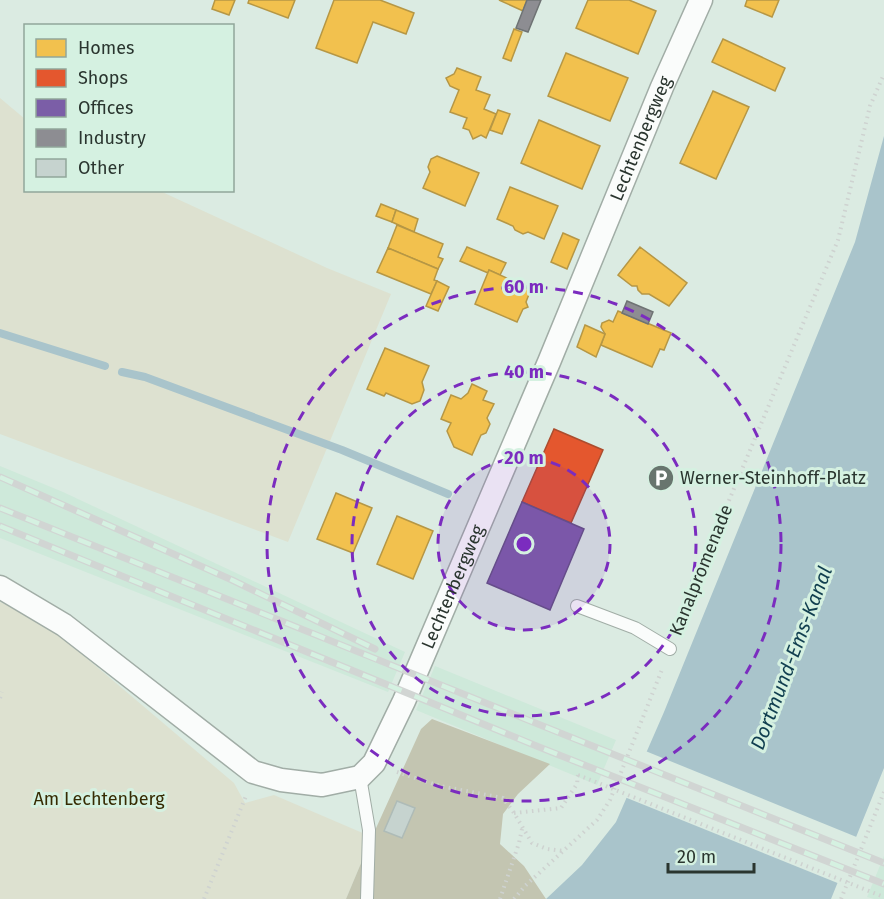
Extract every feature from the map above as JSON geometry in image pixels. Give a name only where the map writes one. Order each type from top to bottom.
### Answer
[{"type":"street","name":"Lechtenbergweg","points":[[367,770],[400,709],[521,429],[662,87],[701,0]]},
{"type":"street","points":[[0,587],[64,625],[253,772],[281,780],[322,785],[367,770]]},
{"type":"lane","points":[[577,606],[635,628],[670,650]]},
{"type":"lane","points":[[367,770],[369,830],[367,899]]},
{"type":"path","name":"Kanalpromenade","points":[[514,899],[597,820],[610,800],[720,522],[838,240],[870,106],[884,74]]},
{"type":"path","points":[[0,698],[2,692]]},
{"type":"path","points":[[367,770],[503,798],[532,843],[547,849],[563,851]]},
{"type":"path","points":[[514,813],[561,808],[577,784],[579,774],[884,897]]},
{"type":"path","points":[[841,899],[884,792]]},
{"type":"path","points":[[204,899],[245,803]]},
{"type":"path","points":[[500,899],[522,828]]},
{"type":"shaded area","points":[[0,466],[63,492],[405,652],[388,692],[0,538]]},
{"type":"shaded area","points":[[435,666],[616,740],[597,785],[416,710]]},
{"type":"shaded area","points":[[432,719],[550,764],[518,794],[503,814],[500,844],[524,866],[546,899],[346,899],[421,729]]},
{"type":"shaded area","points":[[884,856],[884,899],[867,897]]},
{"type":"green space","points":[[0,98],[24,118],[24,192],[162,192],[327,268],[391,294],[288,542],[0,434]]},
{"type":"green space","name":"Am Lechtenberg","points":[[0,602],[24,612],[51,628],[234,783],[245,803],[274,795],[372,837],[346,899],[0,899]]},
{"type":"water","name":"Dortmund-Ems-Kanal","points":[[884,136],[884,768],[831,899],[546,899],[582,865],[616,822],[664,712],[855,242]]},
{"type":"pier","points":[[643,750],[859,838],[840,884],[622,796]]},
{"type":"building: Homes","points":[[215,0],[235,0],[229,15],[212,9]]},
{"type":"building: Homes","points":[[249,0],[295,0],[288,18],[248,3]]},
{"type":"building: Homes","points":[[334,0],[380,0],[414,13],[406,34],[373,22],[357,63],[316,48]]},
{"type":"building: Homes","points":[[499,0],[527,0],[523,11]]},
{"type":"building: Homes","points":[[588,0],[629,0],[656,11],[638,54],[576,28]]},
{"type":"building: Homes","points":[[747,0],[779,0],[772,17],[745,6]]},
{"type":"building: Homes","points":[[514,29],[522,32],[511,61],[503,58]]},
{"type":"building: Homes","points":[[723,39],[785,68],[775,91],[712,62]]},
{"type":"building: Homes","points":[[566,53],[628,78],[610,121],[548,96]]},
{"type":"building: Homes","points":[[457,68],[481,77],[476,90],[490,95],[484,109],[496,114],[486,138],[481,135],[473,139],[469,130],[463,128],[467,118],[450,112],[459,90],[450,86],[446,78],[454,74]]},
{"type":"building: Homes","points":[[713,91],[749,107],[716,179],[680,163]]},
{"type":"building: Homes","points":[[498,110],[510,114],[502,134],[490,130]]},
{"type":"building: Homes","points":[[539,120],[600,146],[582,189],[521,163]]},
{"type":"building: Homes","points":[[437,156],[479,173],[465,206],[423,188],[430,172],[428,167],[431,159]]},
{"type":"building: Homes","points":[[510,187],[558,206],[544,239],[528,232],[523,234],[515,230],[513,226],[497,219]]},
{"type":"building: Homes","points":[[381,204],[396,210],[392,222],[376,216]]},
{"type":"building: Homes","points":[[396,210],[418,219],[414,232],[392,222]]},
{"type":"building: Homes","points":[[397,225],[443,244],[438,257],[443,259],[438,269],[388,248]]},
{"type":"building: Homes","points":[[563,233],[579,240],[567,269],[551,262]]},
{"type":"building: Homes","points":[[467,247],[506,263],[500,275],[489,270],[488,273],[460,261]]},
{"type":"building: Homes","points":[[640,247],[687,283],[669,306],[649,294],[642,294],[637,286],[632,286],[618,275]]},
{"type":"building: Homes","points":[[388,248],[438,269],[434,280],[437,281],[431,294],[377,272]]},
{"type":"building: Homes","points":[[489,270],[531,289],[526,302],[528,307],[523,309],[517,322],[475,304]]},
{"type":"building: Homes","points":[[437,281],[449,287],[438,311],[426,306]]},
{"type":"building: Homes","points":[[618,311],[671,333],[664,350],[660,349],[652,367],[601,345],[605,334],[601,327],[602,323],[609,320],[613,322]]},
{"type":"building: Homes","points":[[585,325],[605,334],[596,357],[577,347]]},
{"type":"building: Homes","points":[[385,348],[429,366],[422,382],[424,390],[420,401],[412,404],[386,393],[384,396],[367,389]]},
{"type":"building: Homes","points":[[472,384],[487,391],[483,400],[494,404],[487,418],[490,424],[486,433],[481,435],[472,455],[454,447],[447,431],[451,423],[441,419],[451,395],[461,399],[468,393]]},
{"type":"building: Homes","points":[[336,493],[372,508],[353,553],[317,539]]},
{"type":"building: Homes","points":[[397,516],[433,531],[413,579],[377,564]]},
{"type":"building: Shops","points":[[554,429],[603,450],[571,523],[522,502]]},
{"type":"building: Offices","points":[[522,502],[584,529],[550,610],[487,583]]},
{"type":"building: Industry","points":[[527,0],[541,0],[528,32],[516,28]]},
{"type":"building: Industry","points":[[627,301],[653,312],[648,324],[622,313]]},
{"type":"building: Other","points":[[397,801],[415,808],[402,838],[384,831]]},
{"type":"waterway","points":[[0,333],[105,366]]},
{"type":"waterway","points":[[122,372],[145,377],[342,450],[448,494]]},
{"type":"railway","points":[[0,477],[232,580],[375,649]]},
{"type":"railway","points":[[0,508],[884,863]]},
{"type":"railway","points":[[0,526],[539,747],[884,884]]},
{"type":"place","name":"Werner-Steinhoff-Platz","points":[[661,478]]}]
